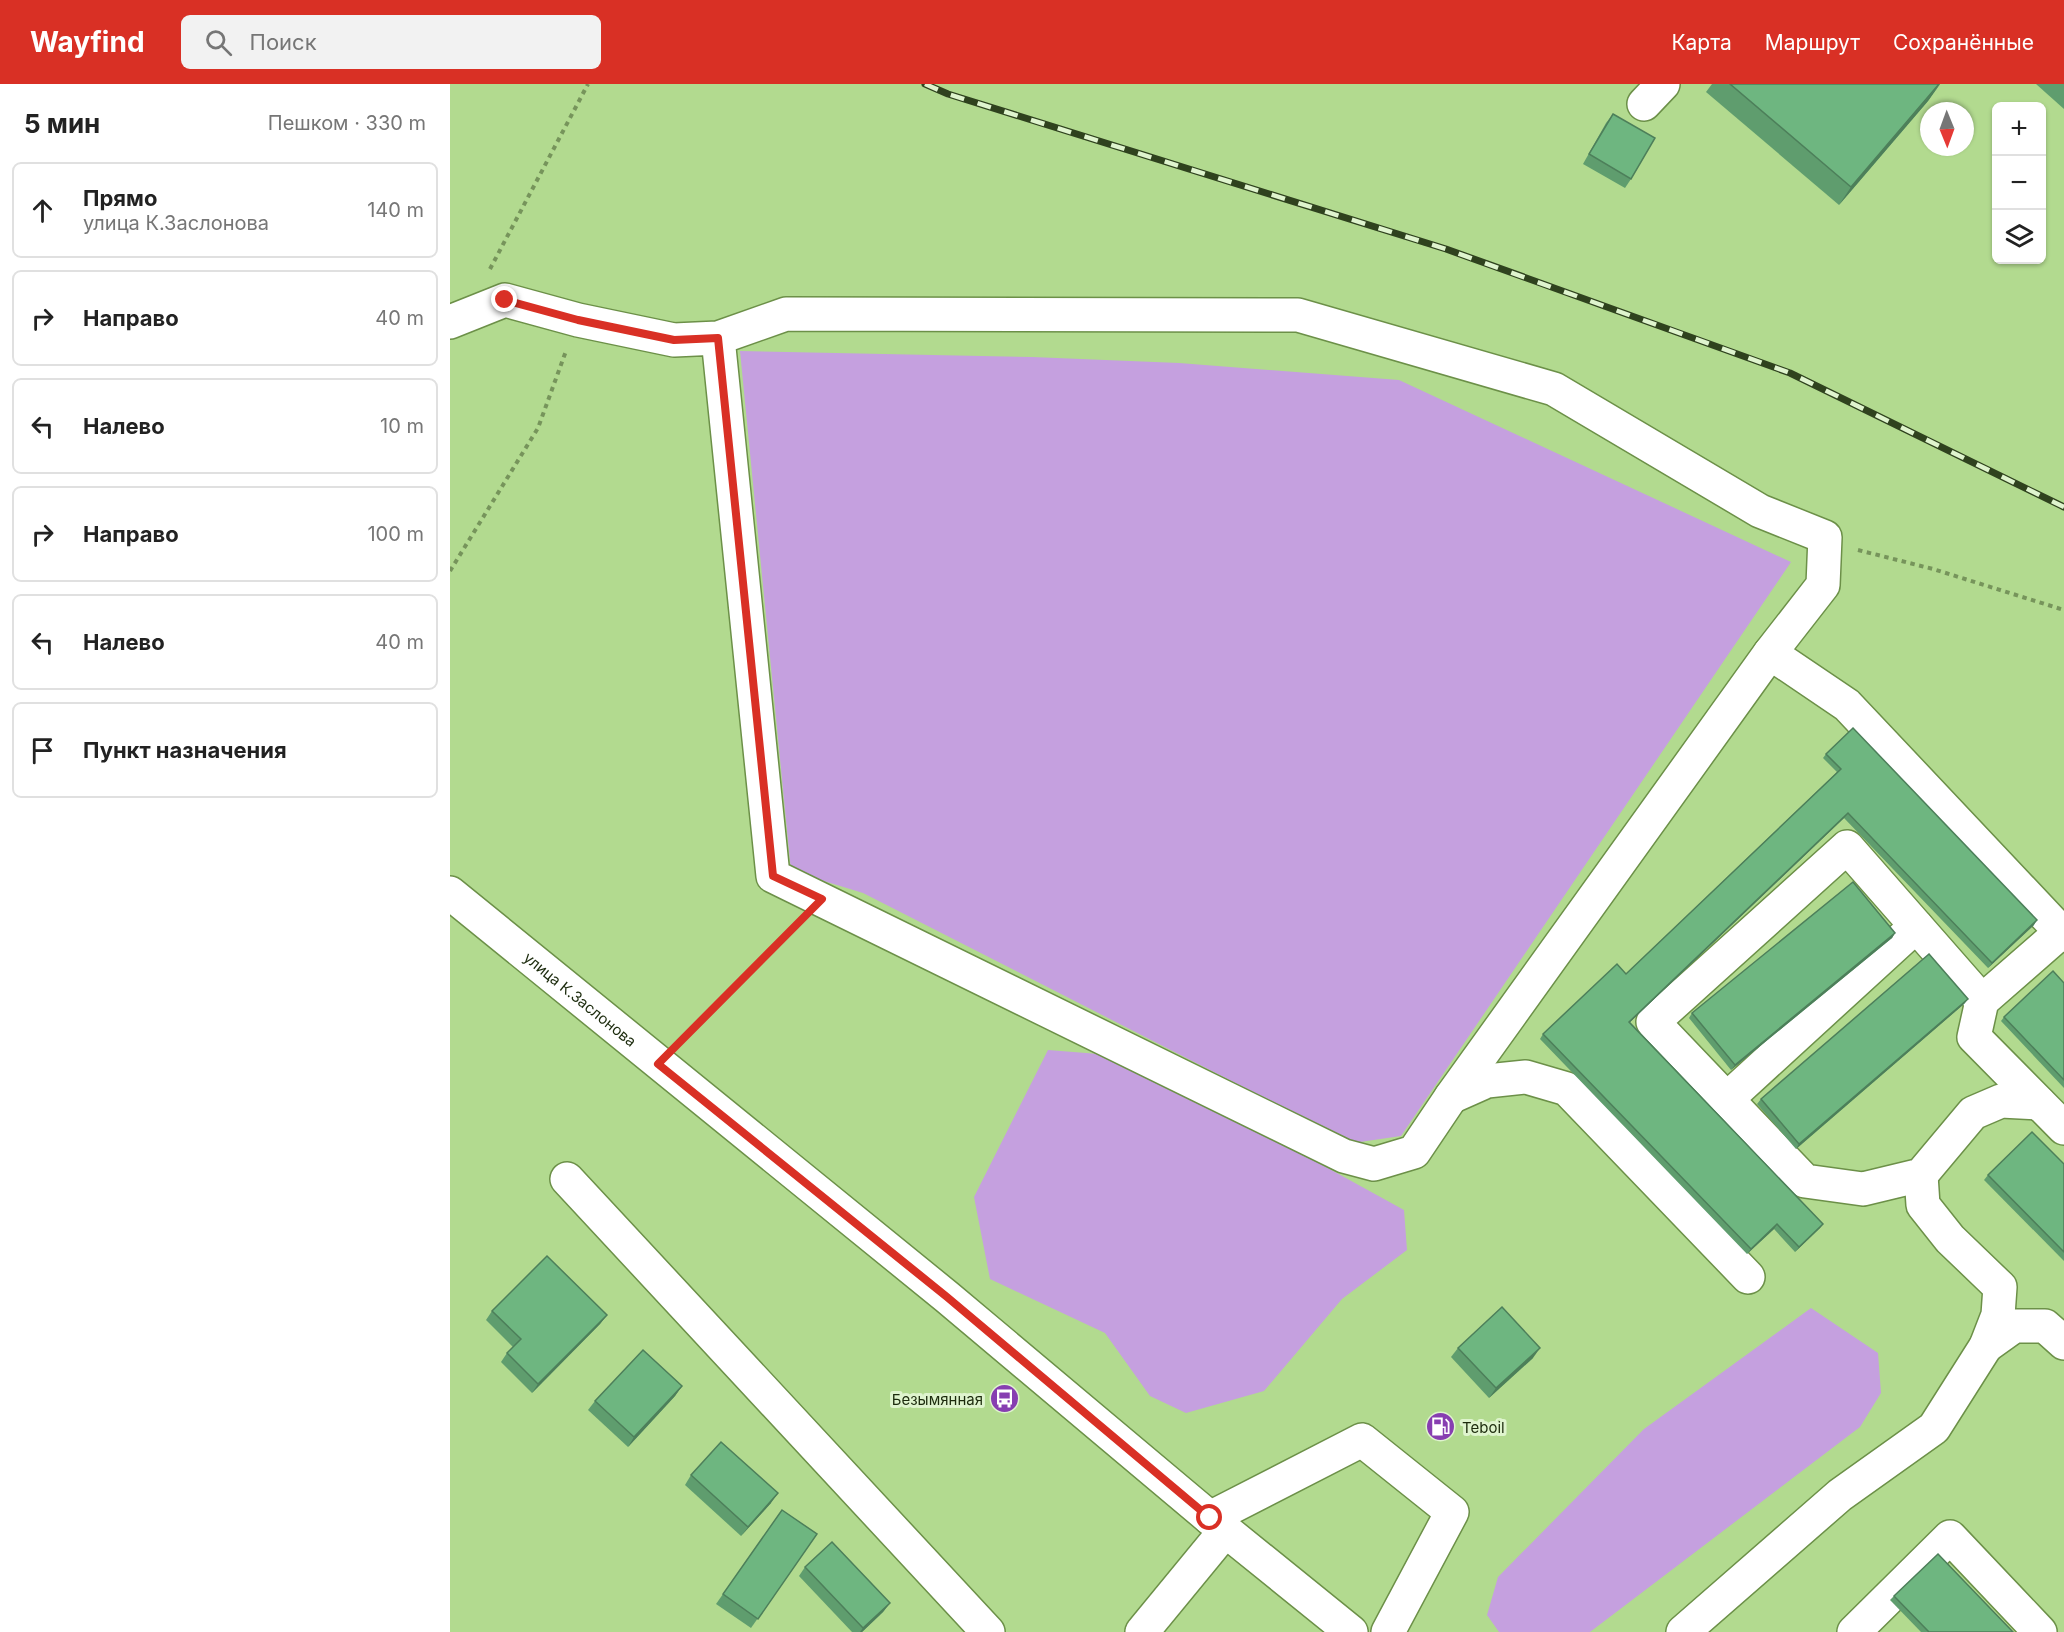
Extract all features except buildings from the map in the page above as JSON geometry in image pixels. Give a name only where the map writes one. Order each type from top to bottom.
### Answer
[{"type":"street","points":[[450,322],[505,300],[578,320],[674,340],[718,338],[786,314],[1298,315],[1554,389],[1760,511],[1825,537],[1823,585],[1770,653],[1451,1097],[1414,1152],[1374,1164],[1344,1156],[773,876],[718,338]]},
{"type":"street","points":[[1770,653],[1847,705],[2063,934],[1982,1001],[1974,1037],[2064,1128]]},
{"type":"street","points":[[1982,1001],[1847,848],[1653,1022],[1805,1180],[1863,1189],[1921,1175],[1973,1113],[2001,1101],[2039,1103]]},
{"type":"street","name":"улица К.Заслонова","points":[[450,893],[947,1297],[1351,1632]]},
{"type":"street","points":[[1727,1099],[1916,926]]},
{"type":"street","points":[[1451,1097],[1487,1081],[1526,1077],[1568,1089],[1748,1277]]},
{"type":"street","points":[[1683,1632],[1840,1495],[1934,1428],[1986,1346],[1998,1315],[2000,1287],[1950,1239],[1923,1205],[1921,1175]]},
{"type":"street","points":[[567,1179],[988,1632]]},
{"type":"street","points":[[1986,1346],[2014,1326],[2045,1326],[2064,1343]]},
{"type":"street","points":[[1142,1632],[1218,1524],[1362,1440],[1452,1512],[1388,1632]]},
{"type":"street","points":[[1854,1632],[1950,1537],[2040,1632]]},
{"type":"path","points":[[1825,537],[1863,552],[1933,569],[2064,610]]},
{"type":"path","points":[[658,1064],[822,899]]},
{"type":"shaded area","points":[[740,351],[1032,357],[1179,363],[1399,380],[1791,562],[1401,1136],[1353,1143],[863,893],[791,871]]},
{"type":"shaded area","points":[[1048,1050],[1124,1056],[1404,1210],[1407,1250],[1342,1299],[1264,1391],[1186,1413],[1150,1396],[1105,1333],[990,1279],[974,1197]]},
{"type":"shaded area","points":[[1811,1308],[1878,1353],[1881,1393],[1860,1427],[1590,1632],[1499,1632],[1487,1615],[1498,1577],[1644,1429]]},
{"type":"railway","points":[[925,84],[948,94],[1446,249],[1790,373],[2064,507]]},
{"type":"place","name":"Безымянная","points":[[1004,1399]]},
{"type":"place","name":"Teboil","points":[[1441,1427]]},
{"type":"route","points":[[505,300],[578,320],[674,340],[718,338],[773,876],[822,899],[658,1064],[947,1297],[1210,1518]]}]
